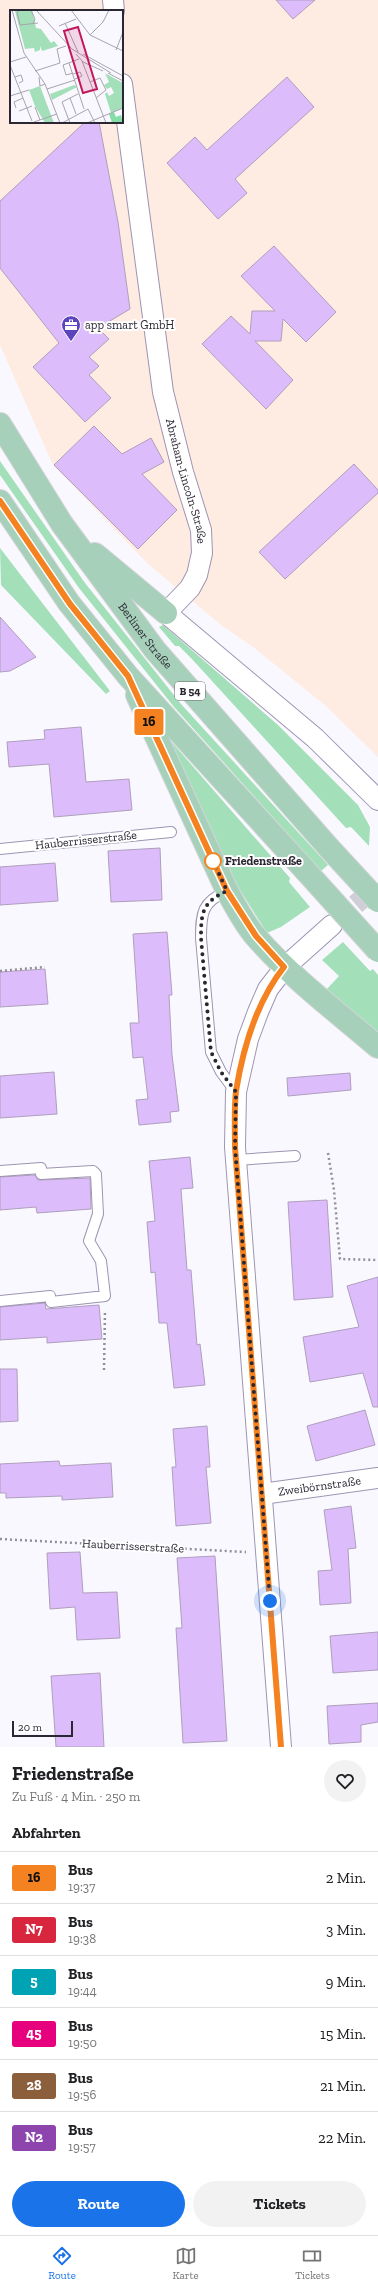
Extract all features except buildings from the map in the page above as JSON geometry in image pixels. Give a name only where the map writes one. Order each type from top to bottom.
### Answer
[{"type":"main road","name":"Berliner Straße","points":[[0,424],[62,524],[155,650],[329,848],[378,901]]},
{"type":"main road","points":[[0,501],[70,604],[128,676],[378,951]]},
{"type":"main road","points":[[62,524],[116,572],[166,613]]},
{"type":"main road","points":[[128,676],[227,891],[256,936],[284,967],[378,1047]]},
{"type":"street","points":[[113,0],[114,10]]},
{"type":"street","name":"Abraham-Lincoln-Straße","points":[[123,92],[163,392],[183,472],[201,530],[202,553],[196,575],[190,588],[166,613]]},
{"type":"street","points":[[166,613],[315,738],[378,800]]},
{"type":"street","points":[[281,1747],[236,1160],[236,1092],[248,1039],[268,989],[284,967],[332,926]]},
{"type":"street","name":"Zweibörnstraße","points":[[262,1494],[378,1478]]},
{"type":"lane","name":"Hauberrisserstraße","points":[[0,849],[172,832]]},
{"type":"lane","points":[[227,891],[208,902],[203,910],[201,920],[201,938],[211,1052],[221,1072],[236,1092]]},
{"type":"lane","points":[[236,1160],[295,1156]]},
{"type":"lane","points":[[0,1171],[41,1168],[42,1174],[93,1171],[96,1174],[98,1214],[89,1241],[101,1261],[105,1296],[51,1302],[50,1296],[0,1301]]},
{"type":"path","points":[[0,971],[45,967]]},
{"type":"path","points":[[328,1153],[334,1190],[340,1259],[378,1260]]},
{"type":"path","points":[[104,1370],[105,1296]]},
{"type":"path","name":"Hauberrisserstraße","points":[[0,1539],[266,1553]]},
{"type":"shaded area","points":[[0,0],[378,0],[378,757],[326,706],[253,647],[221,625],[148,564],[53,465],[0,345]]},
{"type":"green space","points":[[0,461],[85,583],[181,704],[328,865],[321,871],[174,707],[79,588],[0,475]]},
{"type":"green space","points":[[0,548],[110,691],[106,694],[1,585]]},
{"type":"green space","points":[[163,625],[278,725],[358,805],[370,827],[369,846],[351,827],[346,828],[191,658],[179,646],[175,646],[159,627]]},
{"type":"green space","points":[[163,732],[290,878],[289,882],[310,907],[281,927],[267,933],[236,884]]},
{"type":"green space","points":[[343,942],[370,971],[373,969],[378,975],[378,1035],[326,990],[339,976],[322,960]]},
{"type":"tunnel","points":[[333,924],[378,885]]},
{"type":"bus line","name":"16","points":[[0,501],[70,604],[128,676],[227,891],[242,917],[256,936],[284,967],[268,989],[248,1039],[236,1092],[235,1147],[281,1747]]},
{"type":"place","name":"app smart GmbH","points":[[71,342]]},
{"type":"place","name":"Friedenstraße","points":[[213,861]]},
{"type":"route","points":[[213,861],[227,891],[208,902],[203,910],[201,920],[201,938],[211,1052],[215,1063],[236,1092],[235,1147],[270,1601]]}]
